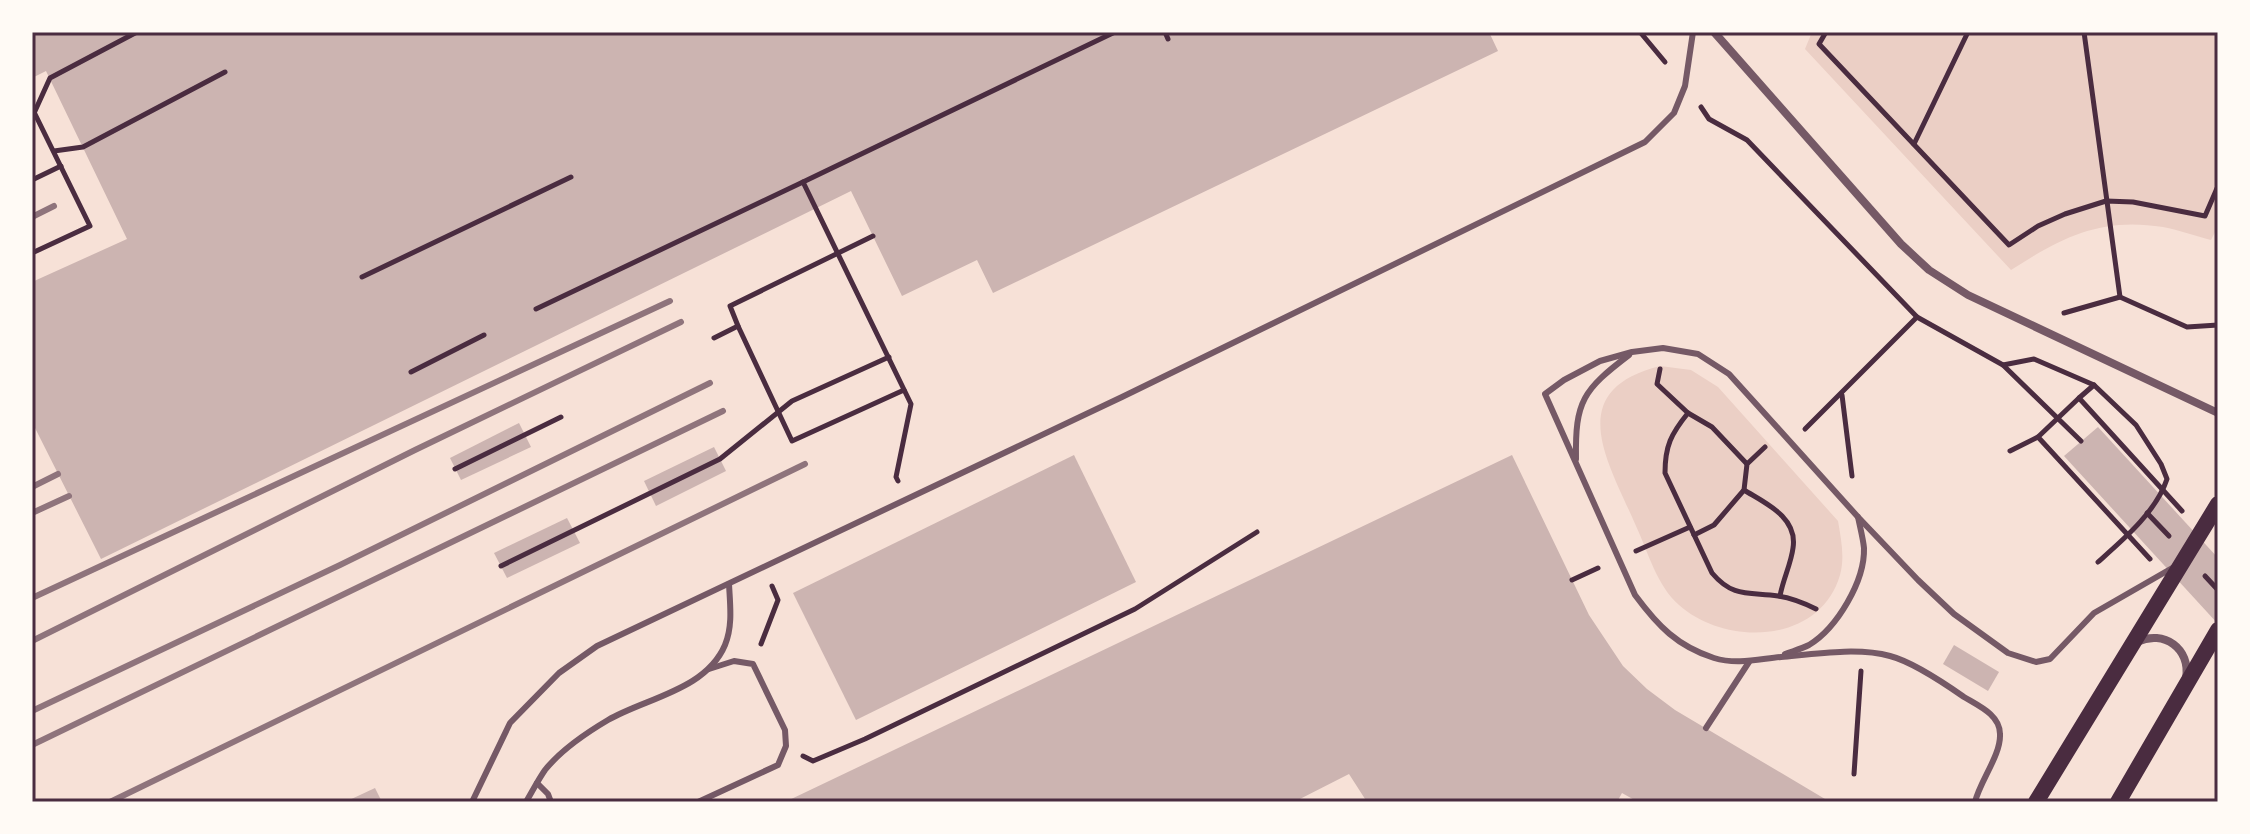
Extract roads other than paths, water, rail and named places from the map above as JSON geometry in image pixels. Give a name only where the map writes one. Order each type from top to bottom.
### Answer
[{"type":"main road","points":[[2036,802],[2218,504]]},
{"type":"main road","points":[[2118,802],[2218,630]]},
{"type":"street","points":[[1714,32],[1901,244],[1929,270],[1968,295],[2218,413]]},
{"type":"street","points":[[2124,655],[2133,644],[2145,639],[2158,637],[2170,641],[2186,661],[2188,675],[2184,687]]},
{"type":"lane","points":[[472,802],[510,723],[559,673],[597,646],[1645,142],[1674,113],[1685,86],[1693,32]]},
{"type":"lane","points":[[1975,802],[1978,787],[1997,752],[2000,734],[1995,718],[1940,682],[1891,656],[1862,652],[1778,657],[1749,662],[1716,659],[1683,644],[1656,623],[1635,595],[1545,394],[1600,361],[1632,352],[1663,348],[1698,354],[1729,374],[1858,517],[1954,614],[2008,653],[2036,662],[2050,659],[2094,613],[2181,564]]},
{"type":"lane","points":[[1577,463],[1578,409],[1607,371],[1632,352]]},
{"type":"lane","points":[[1778,657],[1810,644],[1837,618],[1848,602],[1859,578],[1864,549],[1858,517]]},
{"type":"lane","points":[[526,802],[546,769],[574,742],[609,719],[692,682],[709,669],[725,646],[731,624],[729,584]]},
{"type":"lane","points":[[698,802],[778,765],[786,746],[785,730],[753,664],[734,661],[709,669]]},
{"type":"lane","points":[[1706,728],[1749,662]]},
{"type":"lane","points":[[537,783],[551,802]]},
{"type":"railway","points":[[32,217],[54,206]]},
{"type":"railway","points":[[32,598],[670,301]]},
{"type":"railway","points":[[32,641],[415,450],[681,322]]},
{"type":"railway","points":[[32,711],[340,565],[710,383]]},
{"type":"railway","points":[[32,745],[723,411]]},
{"type":"railway","points":[[110,802],[805,464]]},
{"type":"railway","points":[[32,487],[58,474]]},
{"type":"railway","points":[[32,513],[69,496]]}]
